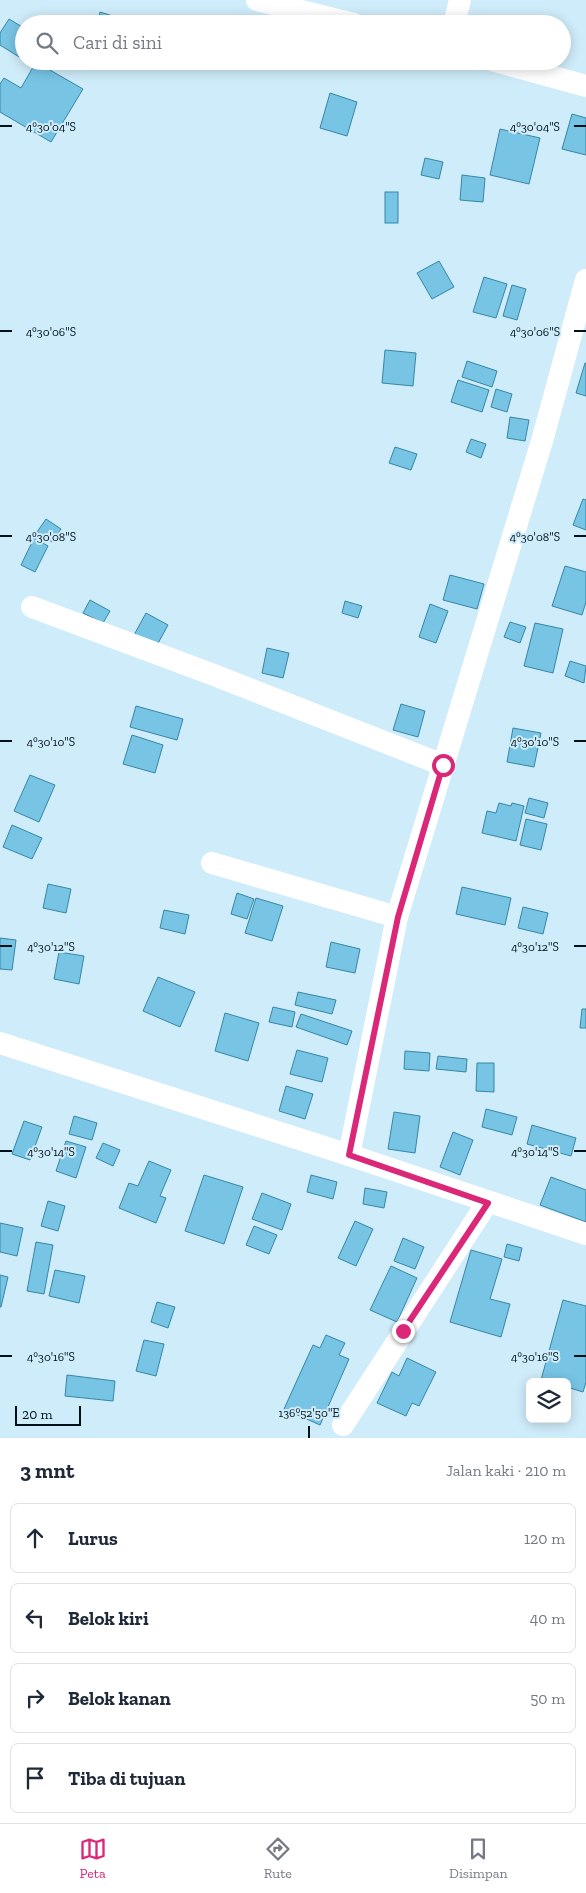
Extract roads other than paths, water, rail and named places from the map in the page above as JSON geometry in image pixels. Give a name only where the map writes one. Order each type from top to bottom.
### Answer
[{"type":"street","points":[[257,0],[318,15]]},
{"type":"street","points":[[456,15],[460,0]]},
{"type":"street","points":[[528,70],[586,86]]},
{"type":"street","points":[[349,1155],[398,917],[542,441],[586,280]]},
{"type":"street","points":[[32,607],[443,765]]},
{"type":"street","points":[[212,863],[398,917]]},
{"type":"street","points":[[0,1043],[349,1155],[488,1203],[586,1234]]},
{"type":"street","points":[[343,1425],[488,1203]]}]
